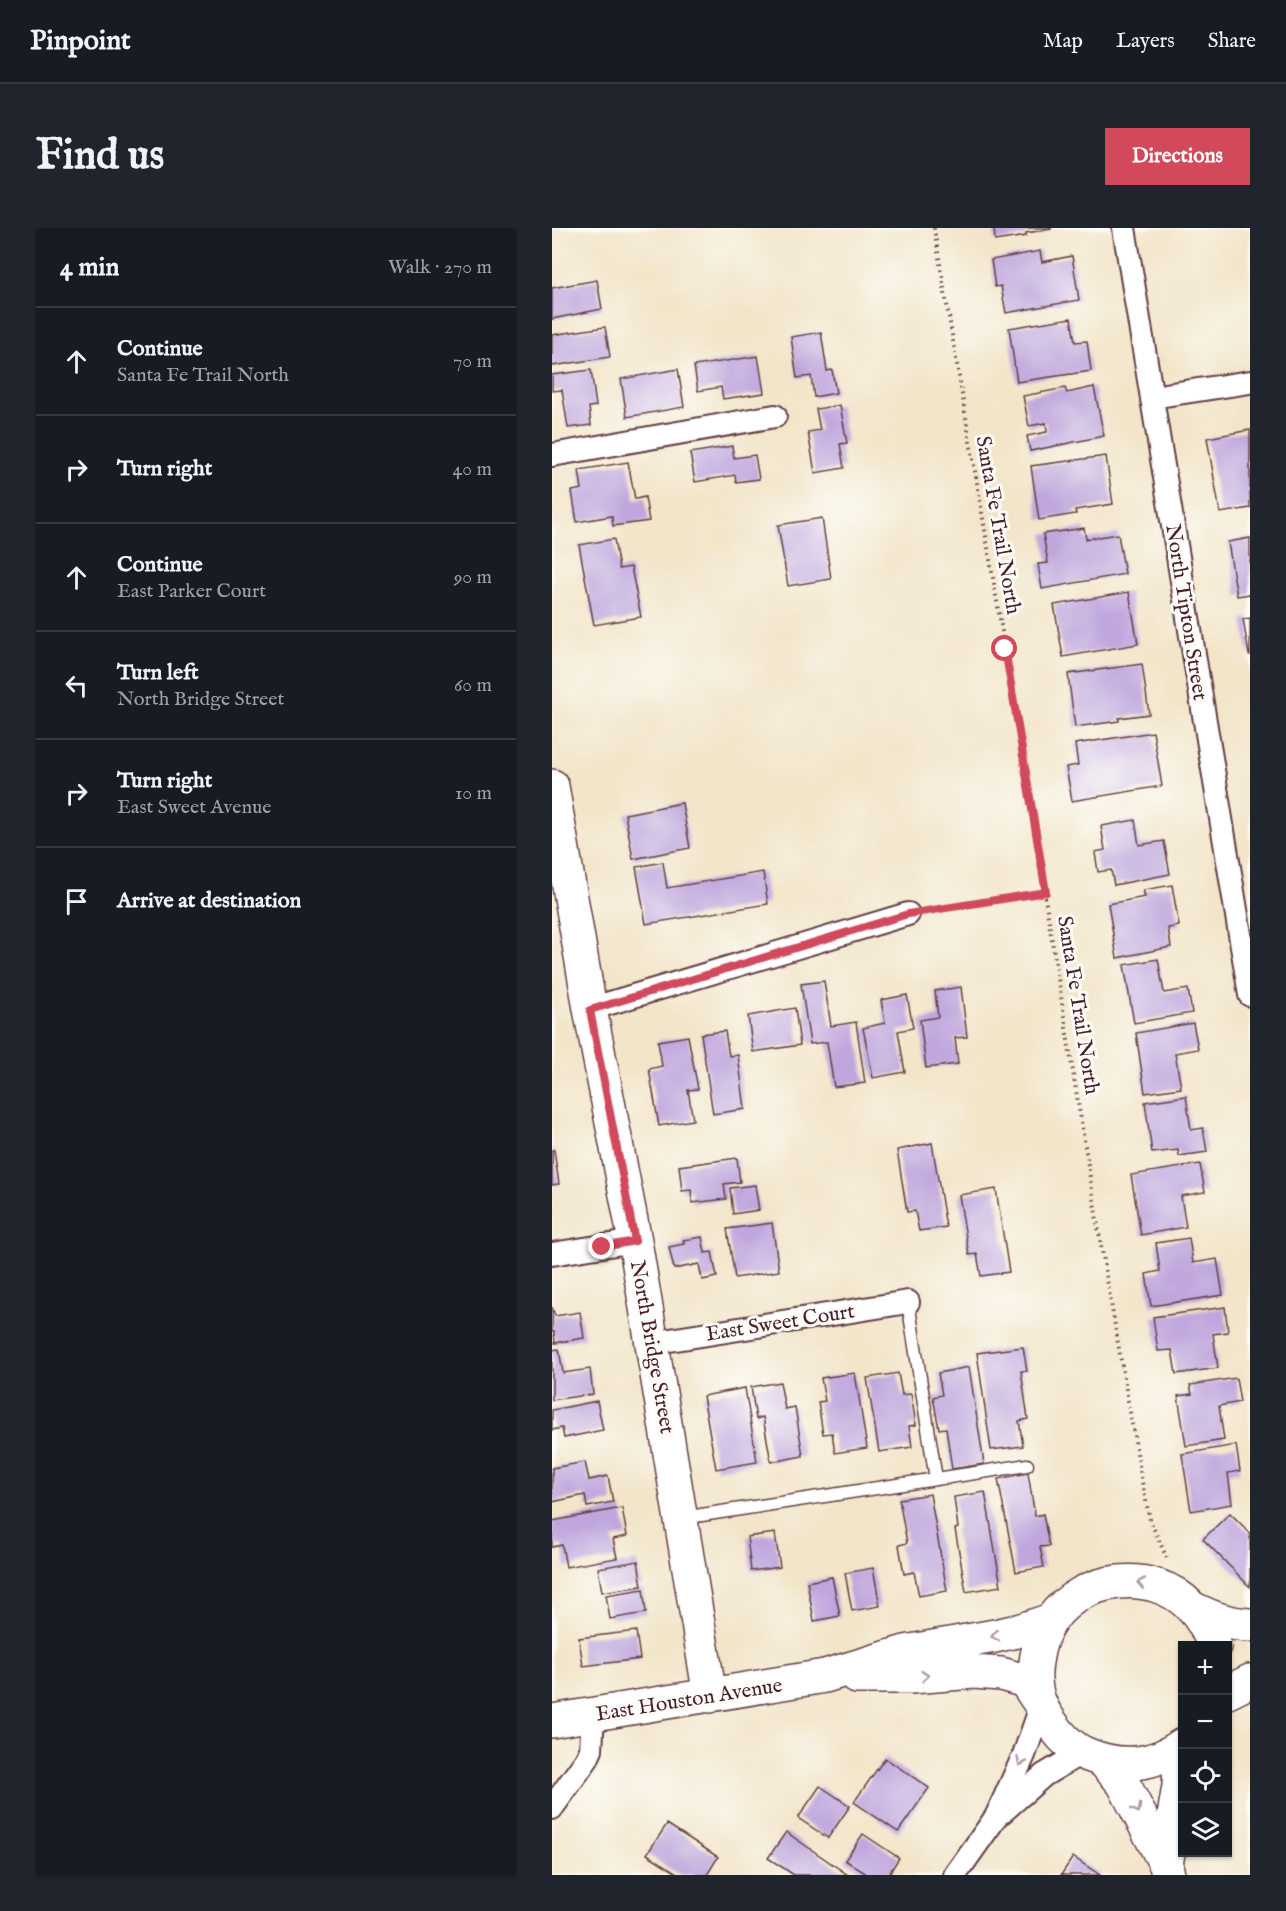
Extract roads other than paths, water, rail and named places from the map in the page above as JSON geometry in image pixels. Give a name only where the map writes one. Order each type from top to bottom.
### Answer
[{"type":"main road","name":"North Bridge Street","points":[[552,786],[590,1010],[635,1241],[710,1696]]},
{"type":"main road","points":[[1167,1870],[1123,1784],[1093,1757],[1057,1733],[1040,1704],[1034,1674],[1038,1645],[1051,1620],[1072,1598],[1100,1584],[1130,1581],[1160,1586],[1213,1618],[1232,1624],[1250,1625]]},
{"type":"main road","points":[[1190,1605],[1208,1627],[1213,1641]]},
{"type":"main road","name":"East Houston Avenue","points":[[552,1721],[825,1676],[905,1652],[995,1636],[1051,1620]]},
{"type":"main road","name":"East Houston Avenue","points":[[825,1676],[911,1677],[974,1672],[1000,1674],[1025,1681],[1040,1704]]},
{"type":"main road","points":[[1232,1690],[1250,1681]]},
{"type":"main road","points":[[1093,1757],[1131,1765],[1157,1760],[1178,1748]]},
{"type":"main road","points":[[1167,1870],[1182,1749]]},
{"type":"street","name":"North Tipton Street","points":[[1124,228],[1250,995]]},
{"type":"street","points":[[1152,398],[1250,382]]},
{"type":"street","points":[[552,455],[775,416]]},
{"type":"street","points":[[590,1010],[908,914]]},
{"type":"street","points":[[552,1254],[635,1241]]},
{"type":"street","name":"East Sweet Court","points":[[651,1343],[908,1302]]},
{"type":"street","points":[[955,1875],[996,1817],[1024,1755],[1040,1704]]},
{"type":"street","points":[[552,1808],[591,1750],[593,1714]]},
{"type":"street","points":[[996,1817],[1044,1775],[1093,1757]]},
{"type":"lane","points":[[908,1302],[936,1479]]},
{"type":"lane","points":[[682,1518],[1027,1465]]}]
